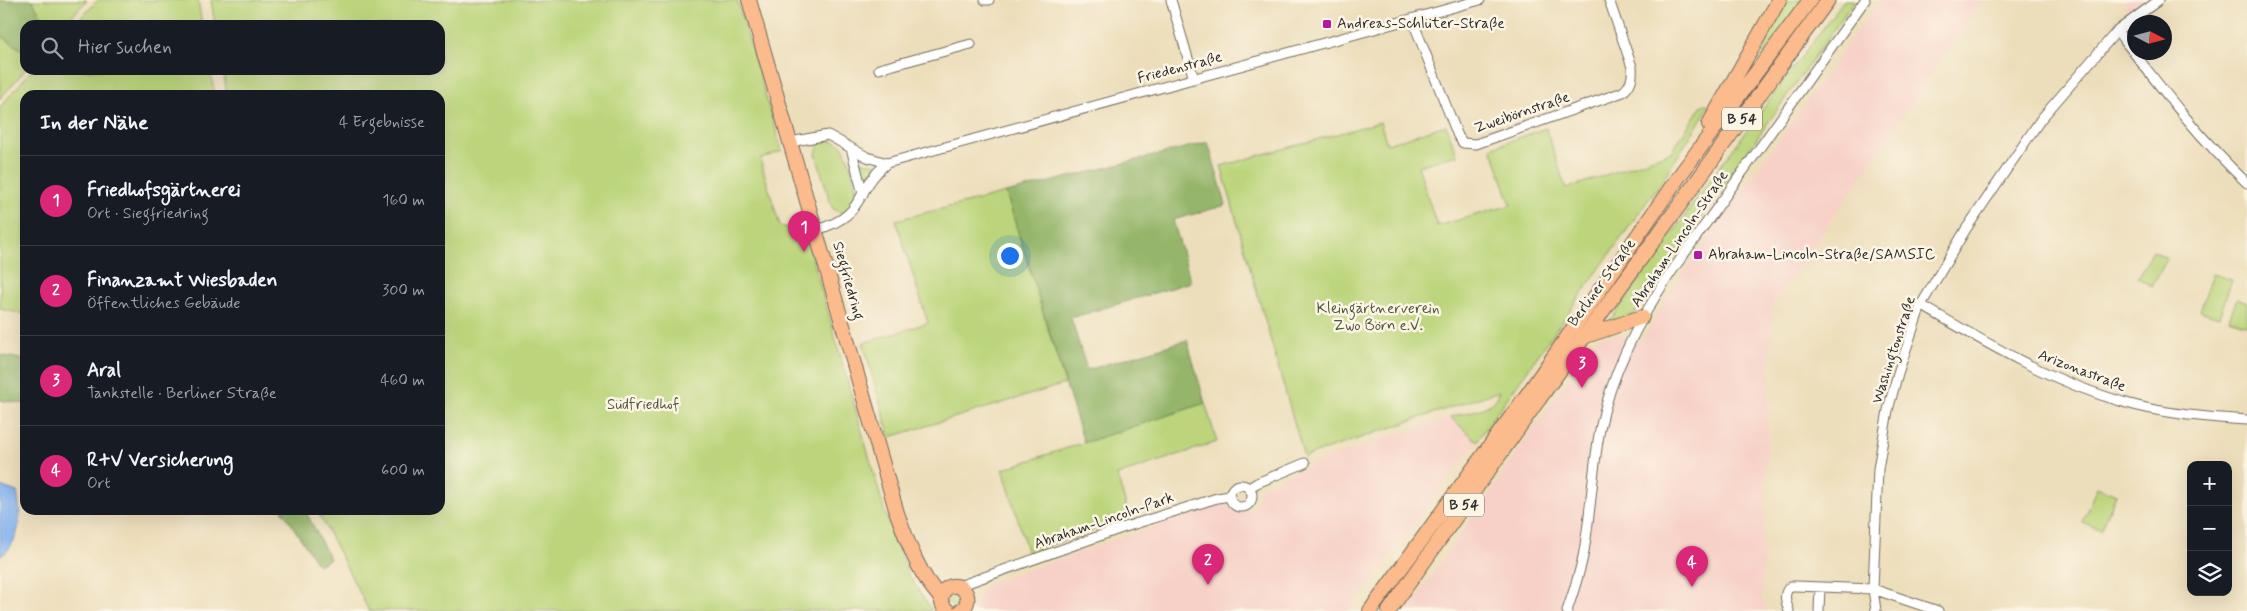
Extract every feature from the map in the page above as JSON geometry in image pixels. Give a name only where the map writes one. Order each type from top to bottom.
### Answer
[{"type":"main road","name":"Siegfriedring","points":[[749,0],[897,513],[920,569],[929,585],[957,600]]},
{"type":"main road","points":[[1678,179],[1779,0]]},
{"type":"main road","name":"Berliner Straße","points":[[1391,582],[1529,392],[1678,179],[1810,0]]},
{"type":"main road","name":"Berliner Straße","points":[[1389,611],[1583,337],[1828,0]]},
{"type":"main road","points":[[1583,337],[1642,318]]},
{"type":"main road","points":[[1362,611],[1391,582]]},
{"type":"main road","name":"B 54","points":[[1370,611],[1391,582]]},
{"type":"main road","name":"Siegfriedring","points":[[948,611],[942,605],[957,600]]},
{"type":"street","points":[[1171,0],[1194,79]]},
{"type":"street","name":"Friedenstraße","points":[[887,163],[1480,0]]},
{"type":"street","name":"Zweibörnstraße","points":[[1412,19],[1458,136],[1463,143],[1476,144],[1623,92],[1628,88],[1632,78],[1632,67],[1609,0]]},
{"type":"street","name":"Abraham-Lincoln-Straße","points":[[1567,611],[1585,547],[1594,469],[1606,403],[1624,353],[1642,318],[1672,271],[1865,0]]},
{"type":"street","name":"Washingtonstraße","points":[[1876,611],[1873,589],[1878,468],[1886,420],[1898,373],[1921,305],[1966,229],[2041,119],[2117,30],[2160,0]]},
{"type":"street","points":[[2117,30],[2181,113],[2223,161],[2247,183]]},
{"type":"street","points":[[879,69],[971,44]]},
{"type":"street","points":[[790,142],[817,135],[828,135],[867,157],[887,163]]},
{"type":"street","points":[[851,148],[863,194]]},
{"type":"street","points":[[816,230],[832,226],[846,218],[875,174],[887,163]]},
{"type":"street","name":"Arizonastraße","points":[[1921,305],[2007,355],[2069,383],[2123,402],[2160,411],[2247,420]]},
{"type":"street","name":"Abraham-Lincoln-Park","points":[[957,600],[988,576],[1119,529],[1230,496],[1232,489],[1238,485],[1249,488],[1305,463]]},
{"type":"street","points":[[1230,496],[1235,506],[1245,506],[1252,498],[1249,488]]},
{"type":"street","points":[[1790,611],[1785,598],[1788,588],[1796,586],[1873,589],[1938,611]]},
{"type":"street","points":[[1819,611],[1820,587]]},
{"type":"shaded area","points":[[1880,0],[1983,0],[1772,306],[1762,597],[1767,611],[1407,611],[1598,337],[1618,335],[1641,342],[1669,293]]},
{"type":"shaded area","points":[[2123,0],[2148,0],[2128,14]]},
{"type":"shaded area","points":[[1450,417],[1477,441],[1349,611],[974,611],[980,593],[987,584],[1215,505],[1222,504],[1235,511],[1246,512],[1255,506],[1262,487],[1319,461]]},
{"type":"green space","points":[[0,0],[32,0],[44,20],[20,20],[20,49],[0,35]]},
{"type":"green space","points":[[32,0],[87,0],[69,20],[44,20]]},
{"type":"green space","points":[[98,0],[198,0],[201,20],[79,20]]},
{"type":"green space","name":"Südfriedhof","points":[[211,0],[737,0],[782,151],[760,159],[780,226],[805,232],[886,516],[909,576],[932,611],[369,611],[320,515],[445,515],[445,90],[226,90],[224,75],[445,75],[445,20],[214,20]]},
{"type":"green space","points":[[1784,0],[1802,0],[1725,107]]},
{"type":"green space","points":[[1844,0],[1855,0],[1684,241],[1639,308],[1634,314],[1606,326],[1716,172]]},
{"type":"green space","points":[[0,35],[20,49],[21,75],[0,99]]},
{"type":"green space","points":[[28,75],[211,75],[214,90],[20,90],[20,313],[0,309],[0,107]]},
{"type":"green space","name":"Kleingärtnerverein Zwo Börn e.V.","points":[[1702,105],[1710,105],[1666,175],[1477,441],[1450,417],[1487,406],[1497,397],[1499,391],[1304,457],[1221,166],[1380,122],[1387,144],[1446,125],[1457,155],[1418,166],[1437,226],[1511,205],[1491,148],[1546,128],[1566,189],[1671,152]]},
{"type":"green space","points":[[828,140],[837,143],[845,150],[855,183],[855,202],[843,213],[834,210],[831,205],[816,154],[819,144]]},
{"type":"green space","points":[[1208,142],[1226,205],[1173,220],[1191,282],[1071,318],[1087,370],[1187,340],[1205,403],[1084,443],[1006,193]]},
{"type":"green space","points":[[859,161],[878,165],[866,181]]},
{"type":"green space","points":[[1006,193],[1065,384],[890,437],[863,343],[928,323],[896,220]]},
{"type":"green space","points":[[2153,251],[2167,259],[2152,286],[2138,278]]},
{"type":"green space","points":[[2213,274],[2232,280],[2219,317],[2200,311]]},
{"type":"green space","points":[[2237,298],[2247,302],[2247,325],[2229,319]]},
{"type":"green space","points":[[0,355],[20,359],[20,403],[0,400]]},
{"type":"green space","points":[[1205,403],[1217,442],[1117,475],[1129,516],[1028,554],[1003,469]]},
{"type":"green space","points":[[2097,487],[2116,495],[2101,530],[2082,522]]},
{"type":"green space","points":[[285,515],[308,515],[330,559],[318,565]]},
{"type":"green space","points":[[951,592],[957,592],[961,599],[957,606],[951,606],[947,602],[947,596]]},
{"type":"water","points":[[0,486],[17,492],[19,519],[16,536],[7,551],[0,557]]},
{"type":"place","name":"Andreas-Schlüter-Straße","points":[[1327,24]]},
{"type":"place","name":"Friedhofsgärtnerei","points":[[804,252]]},
{"type":"place","name":"Abraham-Lincoln-Straße/SAMSIC","points":[[1698,255]]},
{"type":"place","name":"Aral","points":[[1582,388]]},
{"type":"place","name":"Finanzamt Wiesbaden","points":[[1208,585]]},
{"type":"place","name":"R+V Versicherung","points":[[1692,587]]}]
